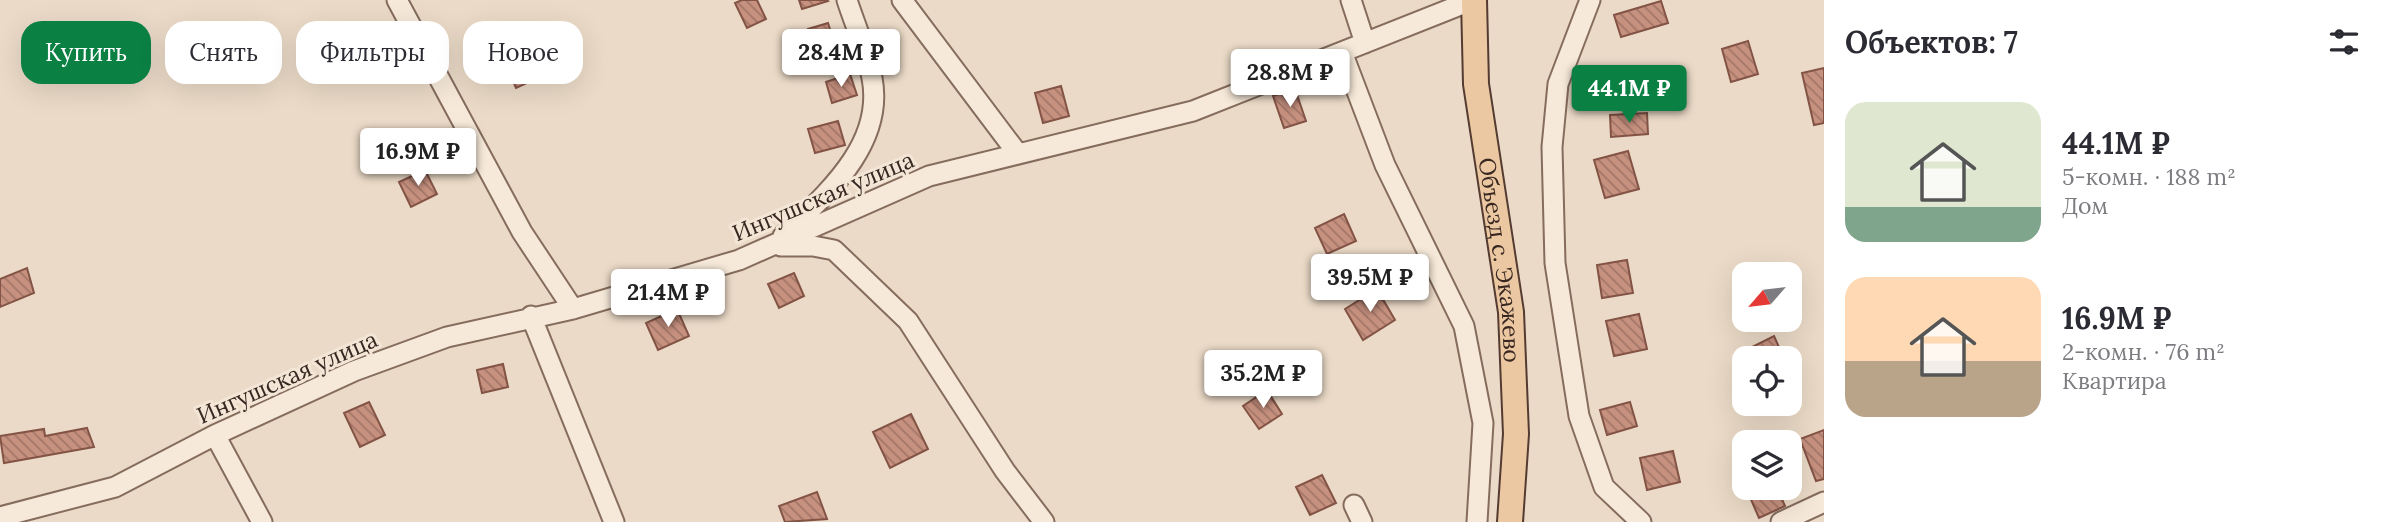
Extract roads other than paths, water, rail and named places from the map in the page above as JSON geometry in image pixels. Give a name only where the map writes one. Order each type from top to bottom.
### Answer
[{"type":"main road","name":"Объезд с. Экажево","points":[[1473,0],[1476,84],[1511,312],[1516,434],[1510,522]]},
{"type":"street","points":[[397,0],[522,232],[573,309]]},
{"type":"street","points":[[773,246],[826,194],[848,167],[870,124],[874,103],[872,78],[847,0]]},
{"type":"street","points":[[902,0],[1018,153]]},
{"type":"street","points":[[1351,0],[1365,43]]},
{"type":"street","name":"Ингушская улица","points":[[0,517],[115,487],[215,435],[354,372],[424,345],[531,316],[573,309],[738,260],[929,177],[1194,111],[1473,0]]},
{"type":"street","points":[[1590,0],[1559,84],[1552,147],[1555,263],[1579,416],[1604,487],[1641,522]]},
{"type":"street","points":[[1342,52],[1385,165],[1464,326],[1483,423],[1477,522]]},
{"type":"street","points":[[773,246],[813,246],[834,250],[908,321],[1005,471],[1044,522]]},
{"type":"street","points":[[531,316],[614,522]]},
{"type":"street","points":[[215,435],[262,522]]},
{"type":"street","points":[[1781,522],[1824,502]]}]
